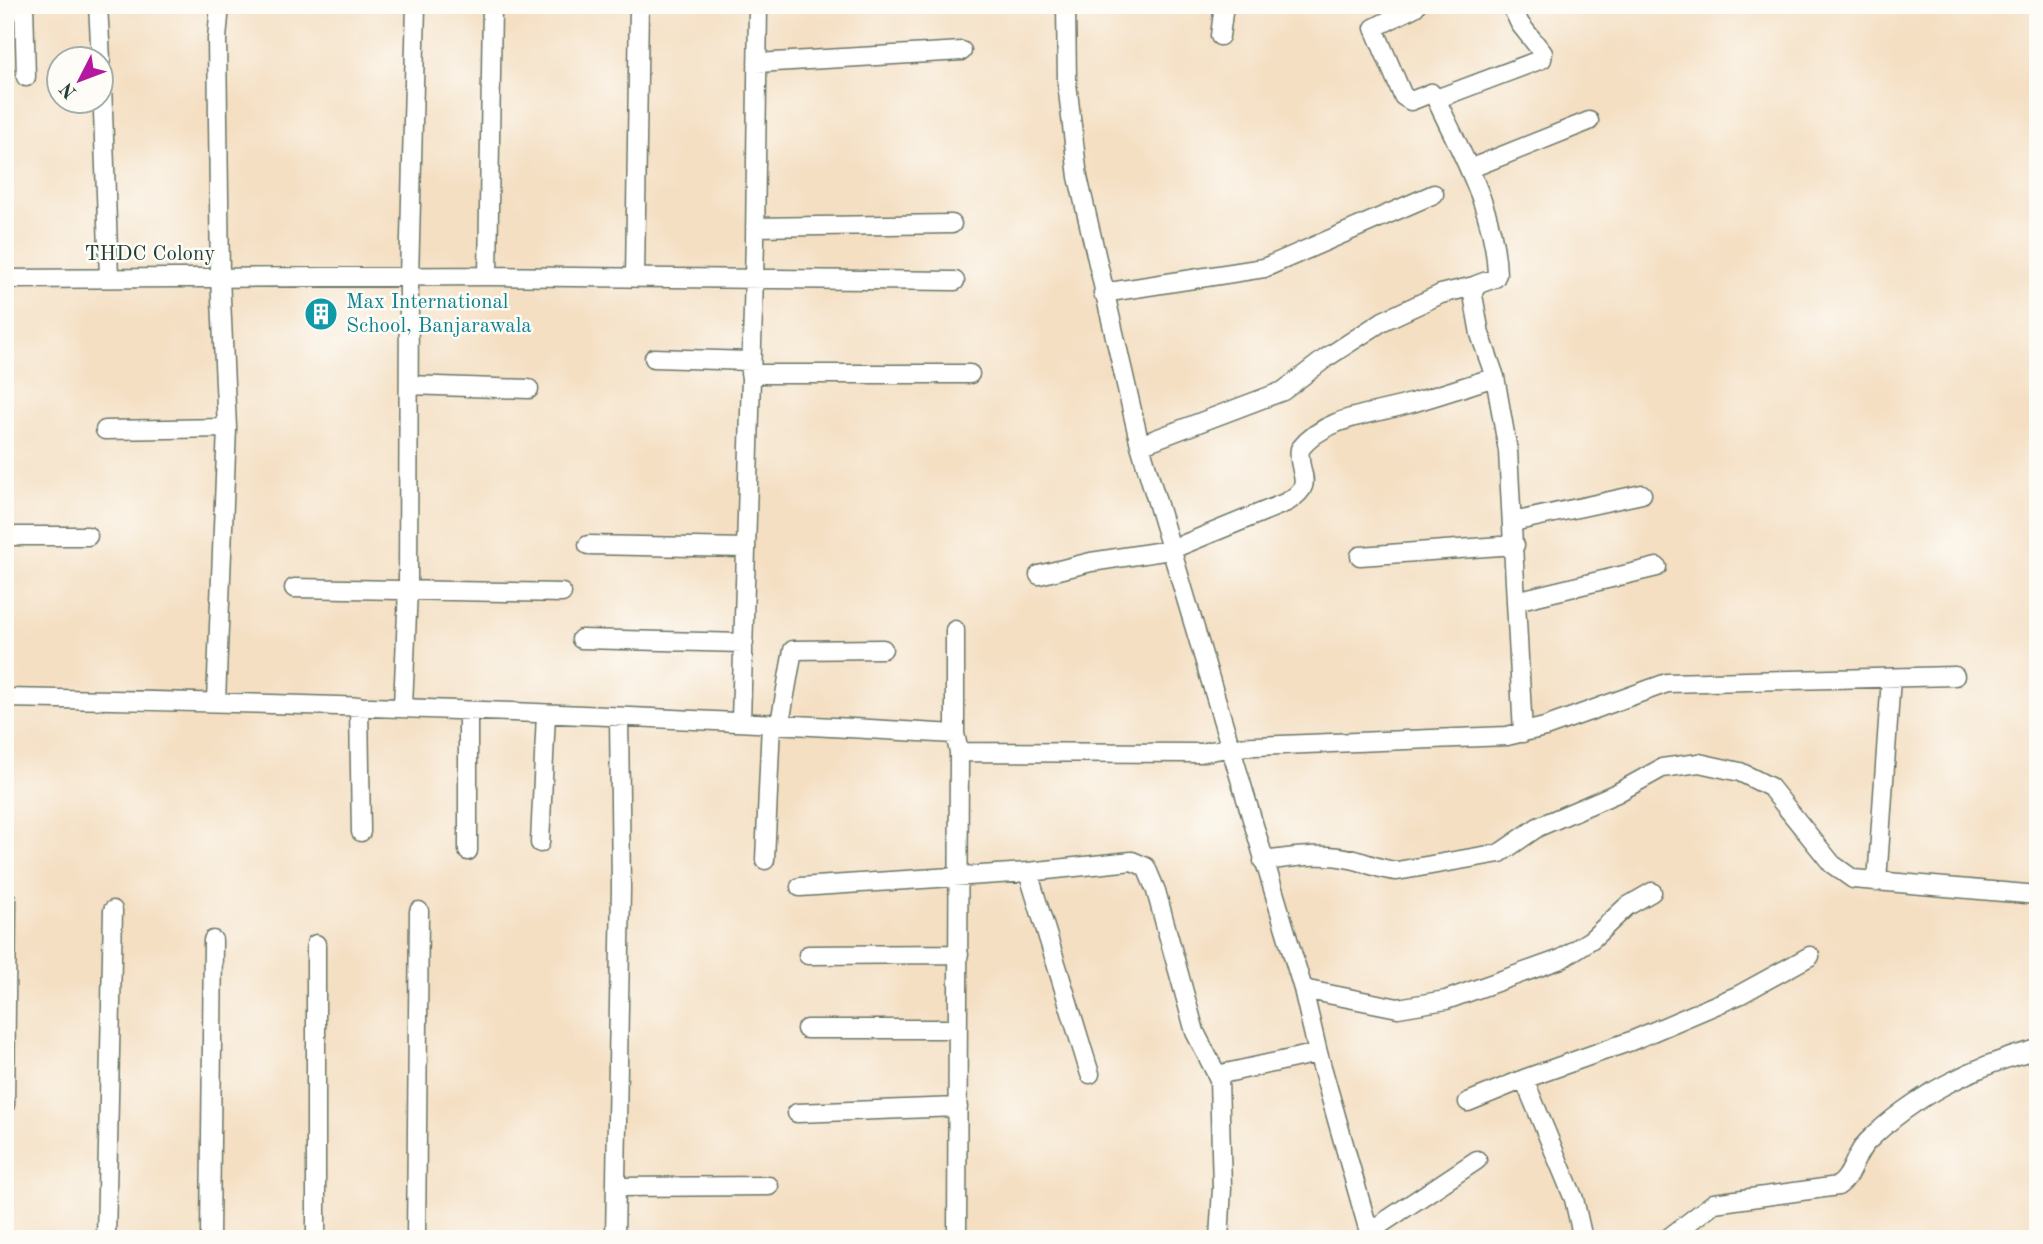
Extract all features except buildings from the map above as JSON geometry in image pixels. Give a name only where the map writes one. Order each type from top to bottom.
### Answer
[{"type":"street","points":[[24,5],[26,77]]},
{"type":"street","points":[[98,5],[99,46]]},
{"type":"street","points":[[216,701],[226,428],[220,277],[217,39],[220,5]]},
{"type":"street","points":[[403,706],[408,589],[409,278],[416,5]]},
{"type":"street","points":[[488,276],[492,5]]},
{"type":"street","points":[[635,278],[639,5]]},
{"type":"street","points":[[741,720],[755,228],[758,5]]},
{"type":"street","points":[[1066,5],[1071,134],[1103,293],[1140,445],[1303,989],[1318,1054],[1370,1235],[1477,1160]]},
{"type":"street","points":[[1220,36],[1224,5]]},
{"type":"street","points":[[1437,99],[1542,59],[1543,53],[1520,24],[1511,5]]},
{"type":"street","points":[[1140,445],[1283,391],[1326,358],[1383,321],[1441,294],[1495,278],[1497,268],[1489,222],[1469,169],[1437,99],[1431,93],[1411,101],[1403,96],[1374,28],[1415,7]]},
{"type":"street","points":[[757,63],[962,51]]},
{"type":"street","points":[[103,116],[109,277]]},
{"type":"street","points":[[1469,169],[1590,121]]},
{"type":"street","points":[[1103,293],[1264,268],[1434,194]]},
{"type":"street","points":[[755,228],[952,224]]},
{"type":"street","name":"THDC Colony","points":[[5,279],[488,276],[954,281]]},
{"type":"street","points":[[1474,286],[1480,334],[1495,377],[1507,451],[1515,545],[1523,733]]},
{"type":"street","points":[[653,358],[750,368],[970,374]]},
{"type":"street","points":[[1039,575],[1112,558],[1171,550],[1295,497],[1301,491],[1305,478],[1299,457],[1300,449],[1332,425],[1350,417],[1404,405],[1495,377]]},
{"type":"street","points":[[409,385],[529,389]]},
{"type":"street","points":[[105,430],[226,428]]},
{"type":"street","points":[[1513,522],[1642,494]]},
{"type":"street","points":[[5,536],[88,536]]},
{"type":"street","points":[[588,545],[746,548]]},
{"type":"street","points":[[1360,556],[1515,545]]},
{"type":"street","points":[[1516,601],[1657,567]]},
{"type":"street","points":[[294,588],[562,593]]},
{"type":"street","points":[[955,630],[955,734],[959,752],[960,875],[957,1239]]},
{"type":"street","points":[[581,639],[744,643]]},
{"type":"street","points":[[765,860],[776,723],[793,650],[883,649]]},
{"type":"street","points":[[959,752],[1180,754],[1232,747],[1490,738],[1523,733],[1668,684],[1955,676]]},
{"type":"street","points":[[1877,882],[1891,678]]},
{"type":"street","points":[[5,698],[403,706],[468,711],[741,720],[955,734]]},
{"type":"street","points":[[359,706],[361,832]]},
{"type":"street","points":[[468,711],[468,851]]},
{"type":"street","points":[[540,844],[546,714]]},
{"type":"street","points":[[615,1239],[621,888],[619,717]]},
{"type":"street","points":[[1263,861],[1322,855],[1351,859],[1397,871],[1490,856],[1538,827],[1617,793],[1662,768],[1699,763],[1740,772],[1770,787],[1841,873],[1853,878],[2038,895]]},
{"type":"street","points":[[800,887],[1028,872],[1132,861],[1146,867],[1156,891],[1195,1032],[1217,1075],[1222,1188],[1219,1239]]},
{"type":"street","points":[[1028,872],[1090,1074]]},
{"type":"street","points":[[1303,989],[1398,1008],[1446,1000],[1561,959],[1592,939],[1626,907],[1652,892]]},
{"type":"street","points":[[5,1105],[6,900]]},
{"type":"street","points":[[106,1239],[113,910]]},
{"type":"street","points":[[416,1239],[419,911]]},
{"type":"street","points":[[210,1239],[213,940]]},
{"type":"street","points":[[316,944],[316,1239]]},
{"type":"street","points":[[808,955],[958,954]]},
{"type":"street","points":[[1468,1102],[1631,1041],[1739,995],[1810,956]]},
{"type":"street","points":[[806,1029],[957,1029]]},
{"type":"street","points":[[1667,1239],[1714,1203],[1838,1186],[1848,1177],[1860,1150],[1908,1109],[1982,1066],[2038,1049]]},
{"type":"street","points":[[1217,1075],[1318,1054]]},
{"type":"street","points":[[1524,1079],[1574,1199],[1583,1239]]},
{"type":"street","points":[[797,1113],[958,1107]]},
{"type":"street","points":[[616,1187],[769,1186]]},
{"type":"place","name":"Max International School, Banjarawala","points":[[321,314]]}]
